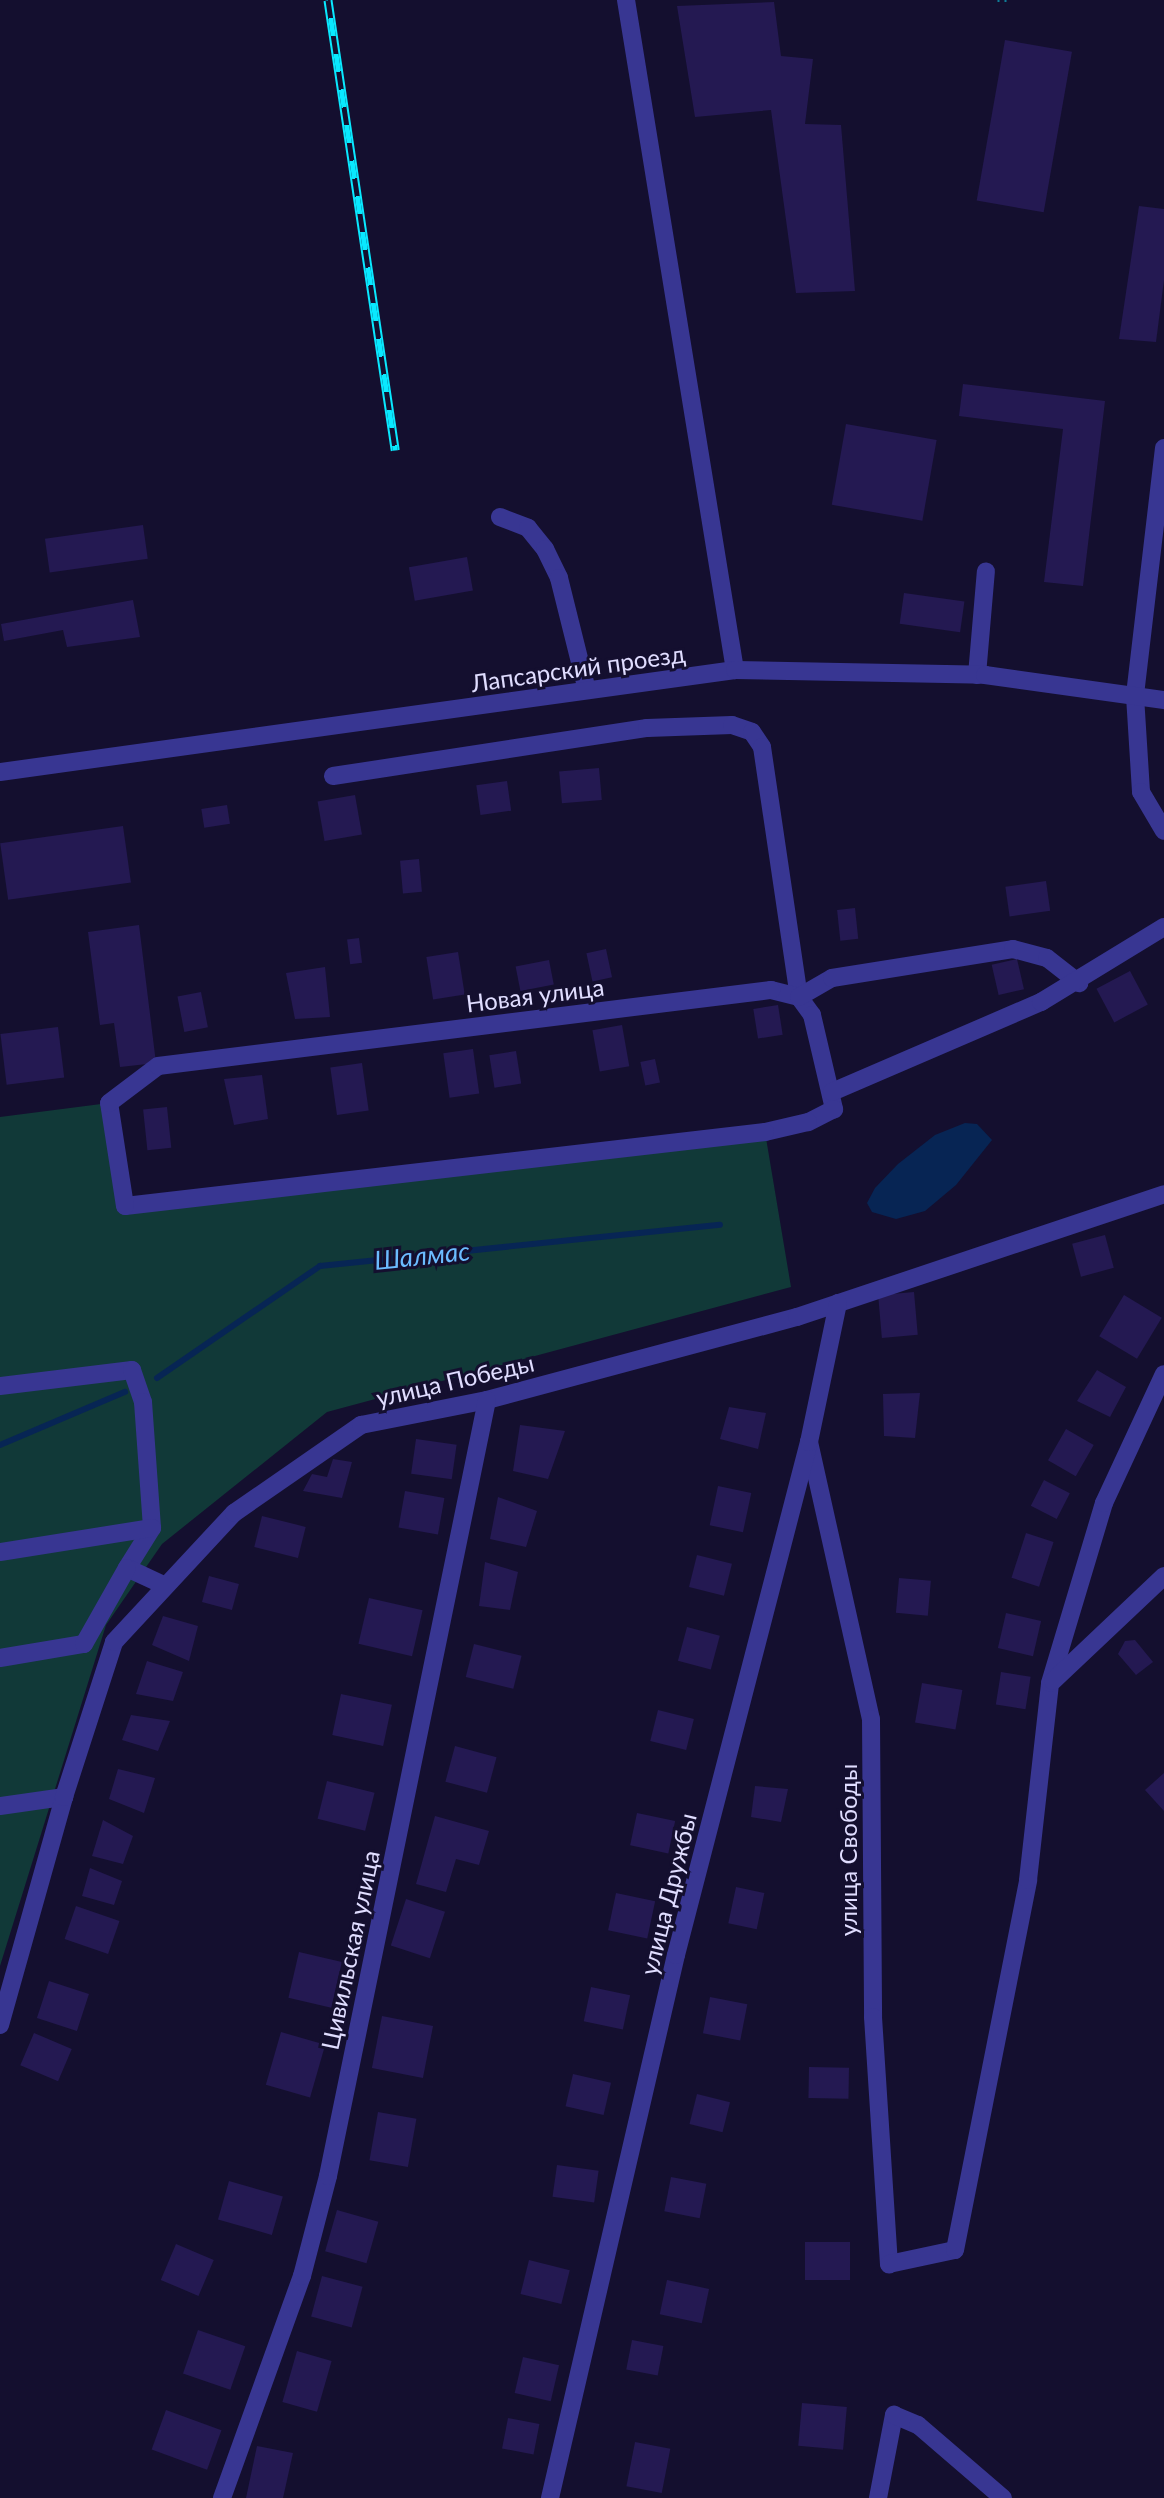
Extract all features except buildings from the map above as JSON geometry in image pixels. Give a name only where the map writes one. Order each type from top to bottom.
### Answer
[{"type":"street","points":[[626,0],[735,670]]},
{"type":"street","points":[[1164,448],[1135,696],[1141,792],[1164,831]]},
{"type":"street","points":[[500,517],[528,528],[545,549],[559,578],[587,690]]},
{"type":"street","points":[[977,675],[986,571]]},
{"type":"street","name":"Лапсарский проезд","points":[[0,772],[735,670],[977,675],[1164,700]]},
{"type":"street","points":[[333,776],[647,728],[732,725],[752,732],[762,747],[799,997],[812,1015],[833,1101],[1079,983],[1164,927]]},
{"type":"street","points":[[799,997],[832,978],[1013,949],[1047,958],[1079,983]]},
{"type":"street","name":"Новая улица","points":[[799,997],[771,990],[158,1066],[109,1103],[125,1206],[765,1132],[808,1122],[833,1101]]},
{"type":"street","name":"улица Победы","points":[[0,2025],[64,1797],[114,1642],[163,1585],[234,1513],[361,1425],[487,1400],[838,1303],[1164,1194]]},
{"type":"street","name":"улица Дружбы","points":[[550,2498],[676,1955],[809,1442],[838,1303]]},
{"type":"street","points":[[0,1386],[132,1370],[143,1402],[152,1528],[84,1644],[0,1658]]},
{"type":"street","points":[[1050,1683],[1104,1503],[1164,1374]]},
{"type":"street","name":"Цивильская улица","points":[[222,2498],[302,2276],[328,2176],[487,1400]]},
{"type":"street","name":"улица Свободы","points":[[809,1442],[871,1719],[873,2017],[889,2264],[955,2250],[1028,1880],[1050,1683]]},
{"type":"street","points":[[0,1552],[152,1528]]},
{"type":"street","points":[[127,1568],[163,1585]]},
{"type":"street","points":[[1050,1683],[1164,1576]]},
{"type":"street","points":[[0,1806],[64,1797]]},
{"type":"street","points":[[878,2498],[894,2415],[918,2425],[1003,2498]]},
{"type":"green space","points":[[109,1103],[125,1205],[765,1132],[791,1287],[327,1412],[162,1544],[106,1625],[0,1966],[0,1117]]},
{"type":"water","points":[[965,1123],[977,1124],[992,1140],[956,1185],[925,1211],[896,1219],[872,1212],[867,1203],[875,1188],[898,1164],[935,1135]]},
{"type":"waterway","name":"Шалмас","points":[[157,1378],[320,1266],[720,1225]]},
{"type":"waterway","name":"Шалмас","points":[[0,1445],[125,1392]]},
{"type":"railway","points":[[328,0],[395,450]]}]
